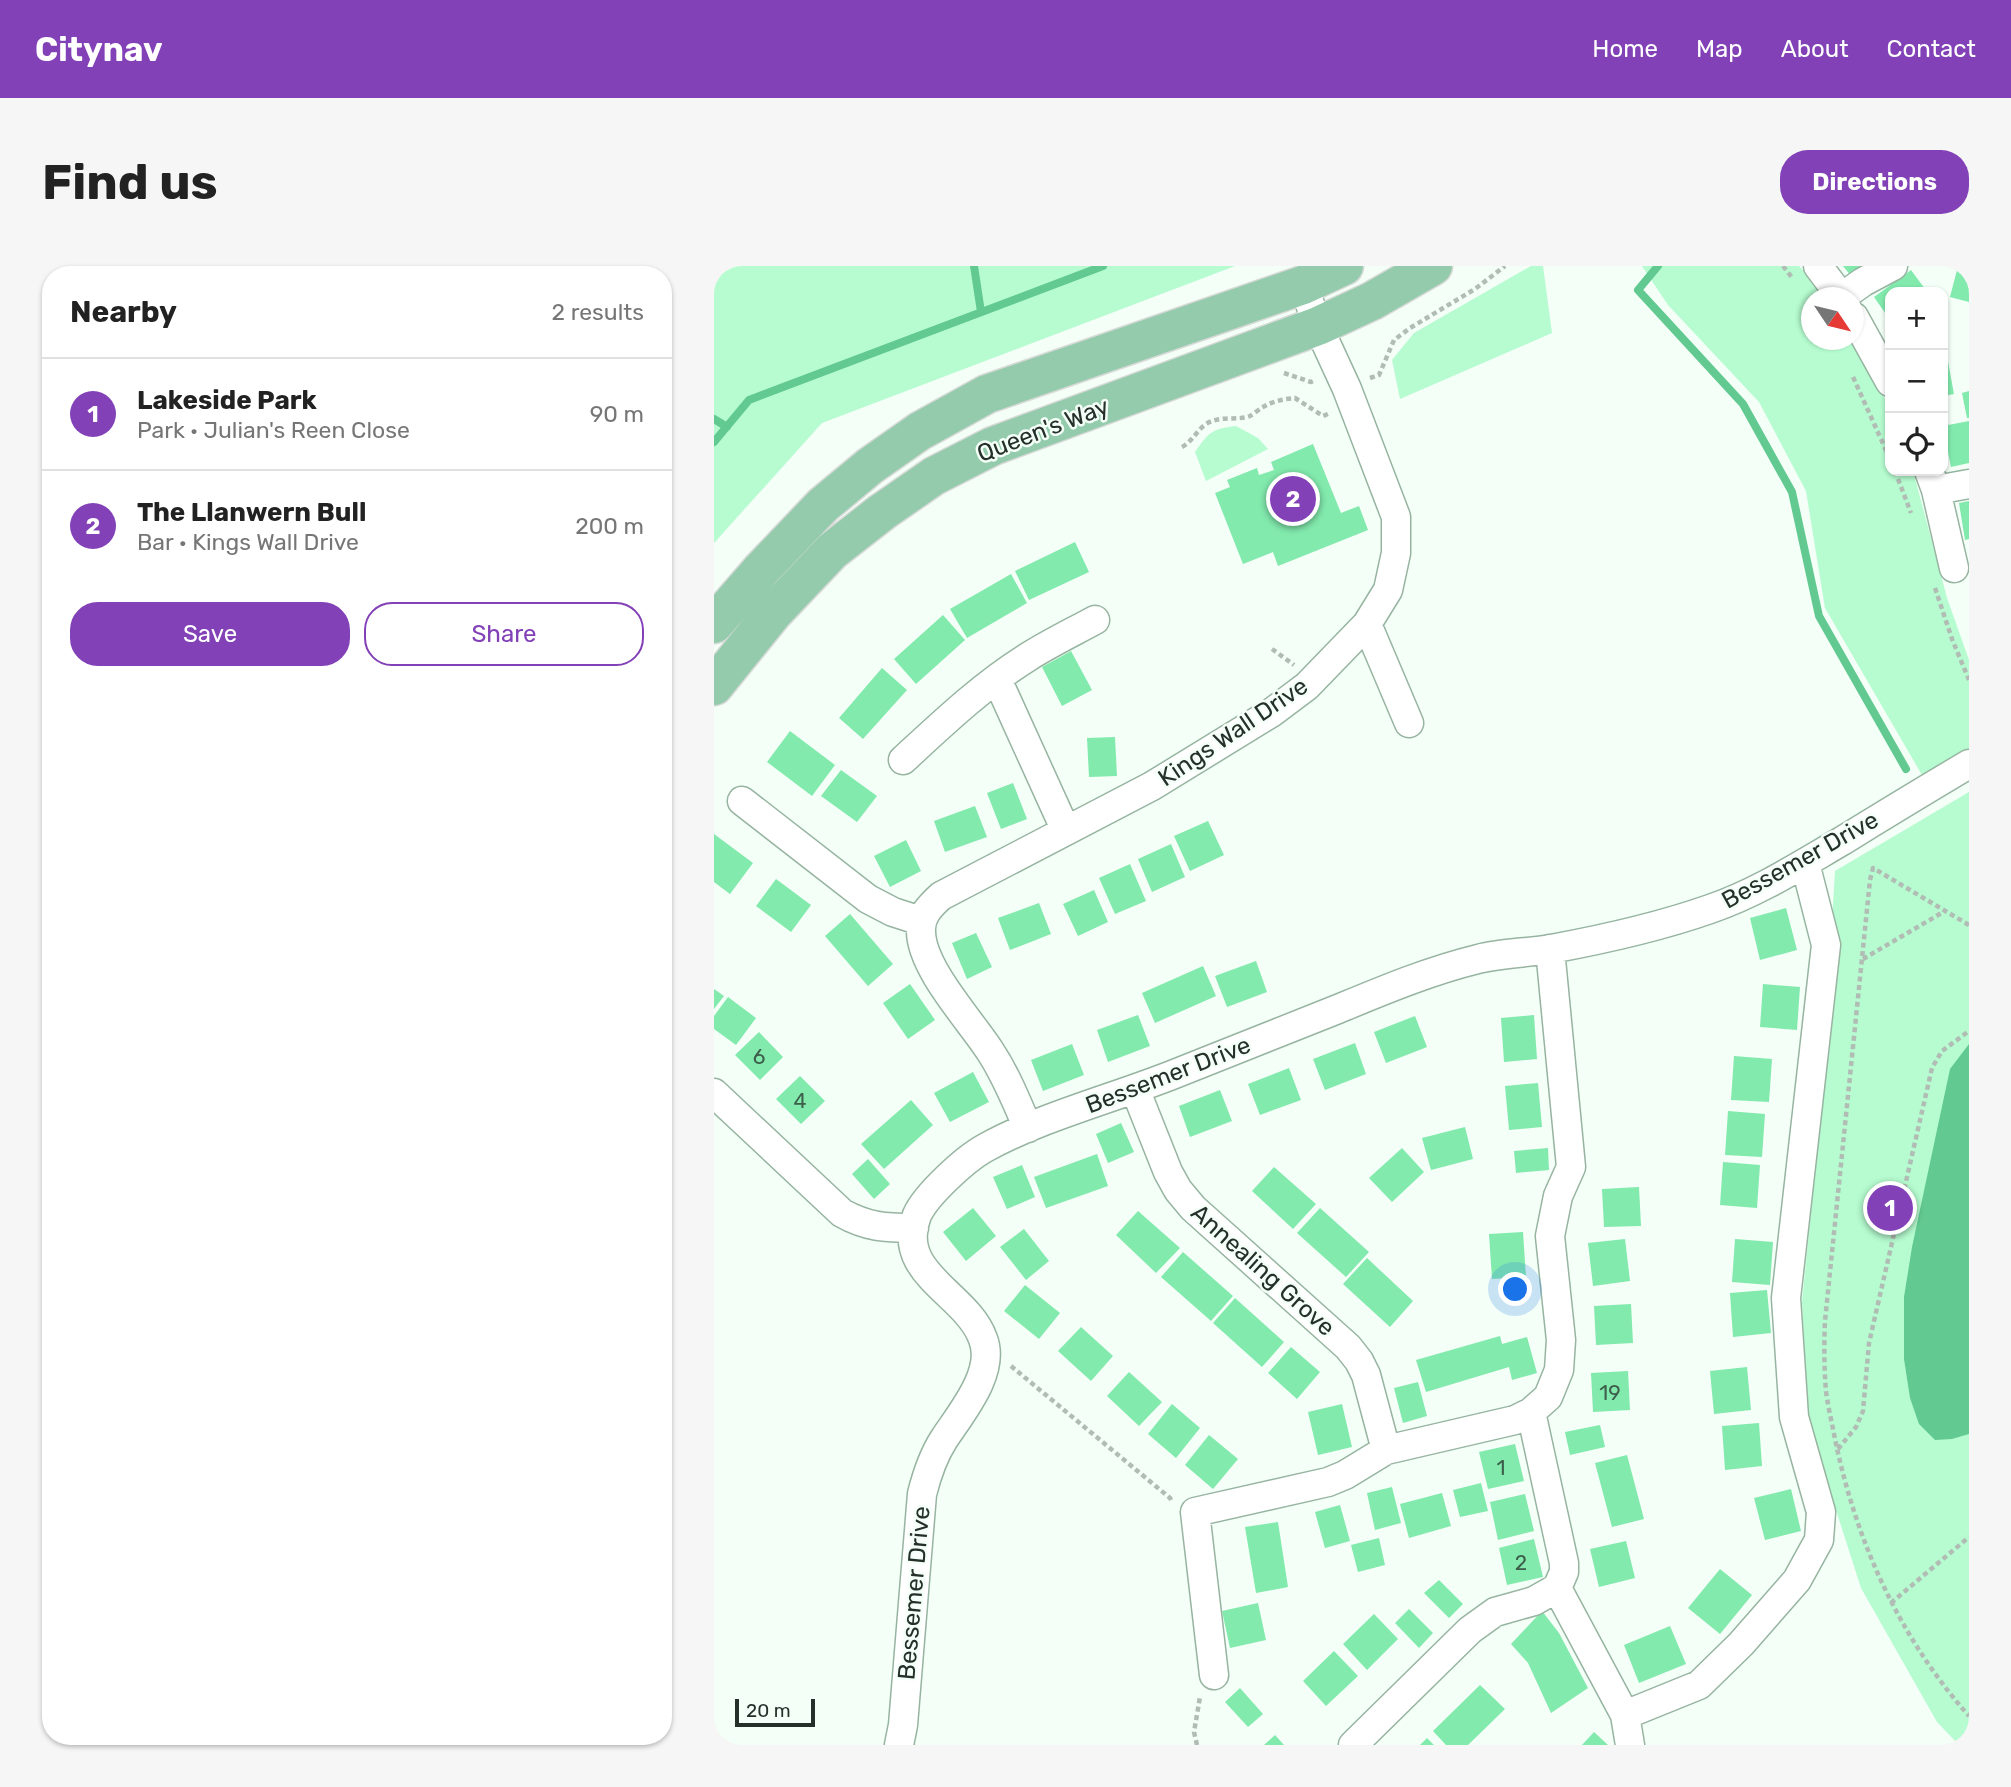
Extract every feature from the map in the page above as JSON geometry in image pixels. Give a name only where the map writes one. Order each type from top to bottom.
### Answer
[{"type":"main road","name":"Queen's Way","points":[[714,624],[823,505],[870,466],[920,431],[987,394],[1303,285],[1344,266]]},
{"type":"main road","name":"Queen's Way","points":[[714,686],[773,613],[832,551],[934,476],[993,446],[1318,326],[1372,301],[1433,266]]},
{"type":"street","points":[[1818,266],[1834,287]]},
{"type":"street","points":[[1856,287],[1893,266]]},
{"type":"street","name":"Kings Wall Drive","points":[[921,920],[941,896],[1152,786],[1271,713],[1307,686],[1367,624],[1388,590],[1396,553],[1396,517],[1303,285]]},
{"type":"street","points":[[1864,336],[1885,373]]},
{"type":"street","points":[[1954,568],[1933,480],[1969,484]]},
{"type":"street","points":[[903,760],[997,679],[1028,657],[1095,620]]},
{"type":"street","points":[[1367,624],[1409,723]]},
{"type":"street","points":[[997,679],[1066,831]]},
{"type":"street","name":"Bessemer Drive","points":[[914,1228],[918,1213],[927,1200],[967,1159],[984,1148],[1028,1128],[1135,1089],[1423,975],[1482,958],[1550,949],[1669,922],[1712,909],[1749,894],[1805,863],[1969,764]]},
{"type":"street","points":[[742,801],[869,899],[893,912],[921,920],[920,934],[937,976],[991,1052],[1008,1082],[1028,1128]]},
{"type":"street","points":[[1625,1715],[1699,1685],[1741,1644],[1797,1580],[1819,1541],[1821,1512],[1794,1417],[1786,1298],[1826,946],[1805,863]]},
{"type":"street","points":[[1207,1684],[1195,1512],[1328,1482],[1386,1450],[1515,1420],[1531,1412],[1548,1397],[1559,1370],[1561,1340],[1550,1236],[1558,1196],[1571,1167],[1550,949]]},
{"type":"street","name":"Annealing Grove","points":[[1135,1089],[1178,1190],[1193,1208],[1348,1347],[1359,1360],[1366,1375],[1386,1450]]},
{"type":"street","points":[[714,1093],[842,1213],[872,1226],[914,1228],[912,1240],[920,1264],[973,1321],[984,1341],[985,1354]]},
{"type":"street","name":"Bessemer Drive","points":[[899,1745],[903,1726],[922,1494],[928,1469],[977,1387],[985,1363],[985,1354]]},
{"type":"street","points":[[1353,1745],[1469,1630],[1496,1612],[1534,1601],[1557,1588],[1564,1572],[1564,1563],[1531,1412]]},
{"type":"street","points":[[1557,1588],[1625,1715],[1630,1745]]},
{"type":"path","points":[[1311,382],[1337,369],[1346,389],[1379,375],[1394,340],[1475,289],[1505,266]]},
{"type":"path","points":[[1849,369],[1885,447]]},
{"type":"path","points":[[1277,371],[1311,382],[1317,392]]},
{"type":"path","points":[[1182,447],[1191,442],[1206,424],[1232,417],[1250,416],[1265,405],[1280,400],[1295,398],[1323,416],[1330,412]]},
{"type":"path","points":[[1969,925],[1873,868],[1825,1331],[1826,1392],[1846,1486],[1866,1549],[1891,1603],[1916,1645],[1943,1686],[1969,1716]]},
{"type":"path","points":[[1863,959],[1945,911]]},
{"type":"path","points":[[1838,1450],[1856,1427],[1863,1411],[1871,1331],[1932,1068],[1942,1051],[1969,1031]]},
{"type":"path","points":[[985,1354],[1006,1362],[1170,1497],[1175,1508]]},
{"type":"path","points":[[1891,1603],[1969,1537]]},
{"type":"path","points":[[1197,1745],[1194,1732],[1207,1684]]},
{"type":"shaded area","points":[[714,266],[1235,266],[822,423],[714,543]]},
{"type":"shaded area","points":[[1531,266],[1543,266],[1552,333],[1400,399],[1392,360],[1414,333]]},
{"type":"shaded area","points":[[1642,266],[1799,266],[1820,287],[1801,287],[1801,350],[1858,350],[1885,399],[1885,476],[1914,476],[1947,598],[1969,660],[1969,750],[1922,775],[1825,608],[1806,491],[1759,402],[1668,305]]},
{"type":"shaded area","points":[[1236,426],[1258,438],[1268,449],[1206,481],[1195,452],[1212,433]]},
{"type":"shaded area","points":[[1969,792],[1969,1745],[1959,1745],[1937,1722],[1861,1588],[1809,1426],[1802,1302],[1821,1113],[1835,871]]},
{"type":"shaded area","points":[[1969,1044],[1969,1434],[1935,1440],[1919,1424],[1910,1398],[1904,1359],[1904,1297],[1950,1069]]},
{"type":"building","points":[[1843,266],[1863,266],[1851,276]]},
{"type":"building","points":[[1958,266],[1969,266],[1969,302],[1950,297]]},
{"type":"building","points":[[1911,270],[1924,287],[1888,287]]},
{"type":"building","points":[[1885,289],[1885,313],[1874,297]]},
{"type":"building","points":[[1948,362],[1954,394],[1948,395]]},
{"type":"building","points":[[1969,391],[1969,418],[1967,418],[1962,393]]},
{"type":"building","points":[[1969,421],[1969,463],[1951,467],[1948,425]]},
{"type":"building","points":[[1313,444],[1341,513],[1359,506],[1368,530],[1278,566],[1273,552],[1243,564],[1215,493],[1230,487],[1227,480],[1257,468],[1259,475],[1274,470],[1271,462]]},
{"type":"building","points":[[1969,501],[1969,539],[1965,540],[1959,503]]},
{"type":"building","points":[[1075,542],[1089,572],[1029,600],[1015,571]]},
{"type":"building","points":[[1011,574],[1027,603],[967,638],[950,609]]},
{"type":"building","points":[[943,615],[965,640],[916,684],[894,659]]},
{"type":"building","points":[[1071,651],[1092,690],[1062,706],[1042,667]]},
{"type":"building","points":[[882,668],[907,690],[863,739],[839,718]]},
{"type":"building","points":[[790,731],[835,765],[812,796],[767,762]]},
{"type":"building","points":[[1115,737],[1117,776],[1089,777],[1087,738]]},
{"type":"building","points":[[841,770],[877,796],[857,822],[821,796]]},
{"type":"building","points":[[1013,783],[1027,819],[1001,829],[987,793]]},
{"type":"building","points":[[975,806],[987,837],[945,852],[934,821]]},
{"type":"building","points":[[1208,821],[1224,855],[1190,871],[1174,836]]},
{"type":"building","points":[[714,834],[753,863],[730,894],[714,882]]},
{"type":"building","points":[[906,840],[921,871],[890,887],[874,856]]},
{"type":"building","points":[[1171,844],[1185,877],[1152,892],[1138,859]]},
{"type":"building","points":[[1130,864],[1146,901],[1115,914],[1099,878]]},
{"type":"building","points":[[776,879],[811,905],[791,932],[756,906]]},
{"type":"building","points":[[1094,890],[1108,922],[1078,936],[1063,904]]},
{"type":"building","points":[[1039,903],[1051,934],[1010,950],[998,918]]},
{"type":"building","points":[[1786,908],[1797,950],[1760,960],[1750,918]]},
{"type":"building","points":[[850,914],[893,964],[868,986],[825,936]]},
{"type":"building","points":[[976,933],[992,967],[967,979],[952,943]]},
{"type":"building","points":[[1256,961],[1267,992],[1227,1007],[1215,976]]},
{"type":"building","points":[[1203,966],[1216,996],[1155,1023],[1142,993]]},
{"type":"building","points":[[910,984],[935,1020],[908,1039],[883,1003]]},
{"type":"building","points":[[1763,984],[1800,987],[1797,1030],[1760,1027]]},
{"type":"building","points":[[714,989],[724,996],[714,1009]]},
{"type":"building","points":[[728,997],[756,1018],[736,1045],[714,1029],[714,1016]]},
{"type":"building","points":[[1138,1015],[1150,1046],[1108,1062],[1097,1030]]},
{"type":"building","points":[[1534,1015],[1537,1059],[1504,1062],[1501,1018]]},
{"type":"building","points":[[1415,1016],[1427,1047],[1386,1063],[1374,1032]]},
{"type":"building","points":[[759,1032],[783,1057],[760,1080],[735,1055]]},
{"type":"building","points":[[1355,1043],[1366,1074],[1325,1090],[1313,1059]]},
{"type":"building","points":[[1072,1044],[1084,1075],[1043,1091],[1031,1060]]},
{"type":"building","points":[[1734,1056],[1772,1059],[1769,1102],[1731,1100]]},
{"type":"building","points":[[1289,1068],[1301,1100],[1260,1115],[1248,1084]]},
{"type":"building","points":[[973,1072],[989,1102],[950,1122],[934,1093]]},
{"type":"building","points":[[800,1076],[825,1101],[801,1124],[776,1099]]},
{"type":"building","points":[[1538,1083],[1542,1127],[1509,1130],[1505,1086]]},
{"type":"building","points":[[1220,1090],[1232,1121],[1190,1137],[1179,1106]]},
{"type":"building","points":[[911,1100],[933,1125],[884,1169],[861,1144]]},
{"type":"building","points":[[1728,1111],[1765,1114],[1762,1157],[1725,1155]]},
{"type":"building","points":[[1121,1123],[1134,1152],[1108,1163],[1096,1134]]},
{"type":"building","points":[[1465,1127],[1473,1159],[1431,1170],[1422,1138]]},
{"type":"building","points":[[1402,1148],[1424,1172],[1392,1202],[1369,1178]]},
{"type":"building","points":[[1548,1148],[1549,1170],[1516,1173],[1514,1151]]},
{"type":"building","points":[[1097,1154],[1108,1186],[1046,1208],[1034,1177]]},
{"type":"building","points":[[868,1159],[890,1184],[874,1199],[852,1174]]},
{"type":"building","points":[[1723,1162],[1760,1165],[1757,1208],[1720,1205]]},
{"type":"building","points":[[1022,1165],[1035,1197],[1007,1209],[993,1177]]},
{"type":"building","points":[[1274,1167],[1316,1204],[1293,1229],[1252,1191]]},
{"type":"building","points":[[1639,1187],[1641,1226],[1604,1227],[1602,1189]]},
{"type":"building","points":[[973,1208],[996,1236],[966,1261],[943,1232]]},
{"type":"building","points":[[1320,1208],[1369,1252],[1346,1277],[1297,1233]]},
{"type":"building","points":[[1138,1211],[1180,1248],[1156,1273],[1116,1235]]},
{"type":"building","points":[[1024,1229],[1049,1261],[1026,1280],[1000,1247]]},
{"type":"building","points":[[1523,1232],[1526,1277],[1492,1279],[1489,1234]]},
{"type":"building","points":[[1625,1239],[1630,1281],[1593,1286],[1588,1243]]},
{"type":"building","points":[[1735,1239],[1773,1242],[1770,1285],[1732,1282]]},
{"type":"building","points":[[1183,1252],[1233,1296],[1211,1321],[1161,1277]]},
{"type":"building","points":[[1367,1258],[1413,1301],[1390,1327],[1343,1284]]},
{"type":"building","points":[[1025,1285],[1060,1313],[1039,1339],[1004,1311]]},
{"type":"building","points":[[1767,1290],[1771,1333],[1733,1337],[1730,1293]]},
{"type":"building","points":[[1235,1298],[1284,1342],[1262,1367],[1213,1323]]},
{"type":"building","points":[[1631,1304],[1633,1343],[1596,1345],[1594,1306]]},
{"type":"building","points":[[1081,1327],[1113,1356],[1091,1381],[1058,1351]]},
{"type":"building","points":[[1500,1336],[1502,1344],[1527,1337],[1537,1373],[1512,1380],[1509,1367],[1426,1392],[1416,1360]]},
{"type":"building","points":[[1291,1347],[1320,1372],[1297,1399],[1268,1373]]},
{"type":"building","points":[[1747,1367],[1751,1410],[1714,1414],[1710,1371]]},
{"type":"building","points":[[1628,1371],[1630,1410],[1593,1412],[1591,1373]]},
{"type":"building","points":[[1129,1372],[1162,1402],[1139,1426],[1107,1396]]},
{"type":"building","points":[[1418,1382],[1427,1416],[1403,1423],[1394,1388]]},
{"type":"building","points":[[1172,1404],[1200,1428],[1176,1458],[1148,1434]]},
{"type":"building","points":[[1342,1404],[1352,1447],[1318,1455],[1308,1412]]},
{"type":"building","points":[[1759,1423],[1762,1466],[1725,1470],[1722,1426]]},
{"type":"building","points":[[1600,1425],[1605,1447],[1570,1455],[1565,1432]]},
{"type":"building","points":[[1209,1435],[1238,1459],[1213,1489],[1185,1465]]},
{"type":"building","points":[[1515,1444],[1524,1481],[1488,1489],[1479,1452]]},
{"type":"building","points":[[1627,1455],[1644,1519],[1612,1527],[1595,1463]]},
{"type":"building","points":[[1481,1483],[1488,1511],[1460,1517],[1453,1490]]},
{"type":"building","points":[[1392,1487],[1401,1523],[1375,1530],[1367,1493]]},
{"type":"building","points":[[1791,1489],[1801,1531],[1765,1540],[1754,1498]]},
{"type":"building","points":[[1442,1493],[1451,1526],[1409,1538],[1400,1504]]},
{"type":"building","points":[[1525,1494],[1534,1531],[1498,1540],[1490,1502]]},
{"type":"building","points":[[1340,1505],[1350,1541],[1325,1548],[1315,1512]]},
{"type":"building","points":[[1278,1522],[1288,1587],[1256,1593],[1245,1527]]},
{"type":"building","points":[[1379,1538],[1385,1565],[1358,1572],[1351,1545]]},
{"type":"building","points":[[1534,1539],[1543,1577],[1507,1585],[1499,1548]]},
{"type":"building","points":[[1626,1541],[1635,1578],[1599,1587],[1590,1549]]},
{"type":"building","points":[[1720,1569],[1752,1595],[1720,1634],[1688,1608]]},
{"type":"building","points":[[1439,1580],[1463,1604],[1449,1618],[1424,1593]]},
{"type":"building","points":[[1258,1603],[1266,1640],[1230,1648],[1222,1611]]},
{"type":"building","points":[[1409,1609],[1433,1633],[1419,1648],[1395,1623]]},
{"type":"building","points":[[1542,1611],[1559,1633],[1588,1688],[1551,1713],[1528,1663],[1511,1644]]},
{"type":"building","points":[[1374,1614],[1398,1639],[1367,1670],[1343,1644]]},
{"type":"building","points":[[1670,1626],[1686,1664],[1639,1683],[1624,1645]]},
{"type":"building","points":[[1334,1651],[1358,1676],[1326,1706],[1303,1681]]},
{"type":"building","points":[[1480,1685],[1505,1709],[1468,1745],[1446,1745],[1433,1731]]},
{"type":"building","points":[[1240,1688],[1263,1714],[1248,1727],[1225,1702]]},
{"type":"building","points":[[1594,1732],[1608,1745],[1582,1745]]},
{"type":"building","points":[[1275,1735],[1284,1745],[1264,1745]]},
{"type":"building","points":[[1427,1738],[1434,1745],[1420,1745]]},
{"type":"waterway","points":[[974,266],[981,312]]},
{"type":"waterway","points":[[714,442],[749,400],[1103,266]]},
{"type":"waterway","points":[[1658,266],[1638,290],[1743,404],[1792,492],[1819,616],[1906,769]]},
{"type":"waterway","points":[[714,419],[727,427]]},
{"type":"place","name":"The Llanwern Bull","points":[[1293,499]]},
{"type":"place","name":"Lakeside Park","points":[[1890,1208]]}]
